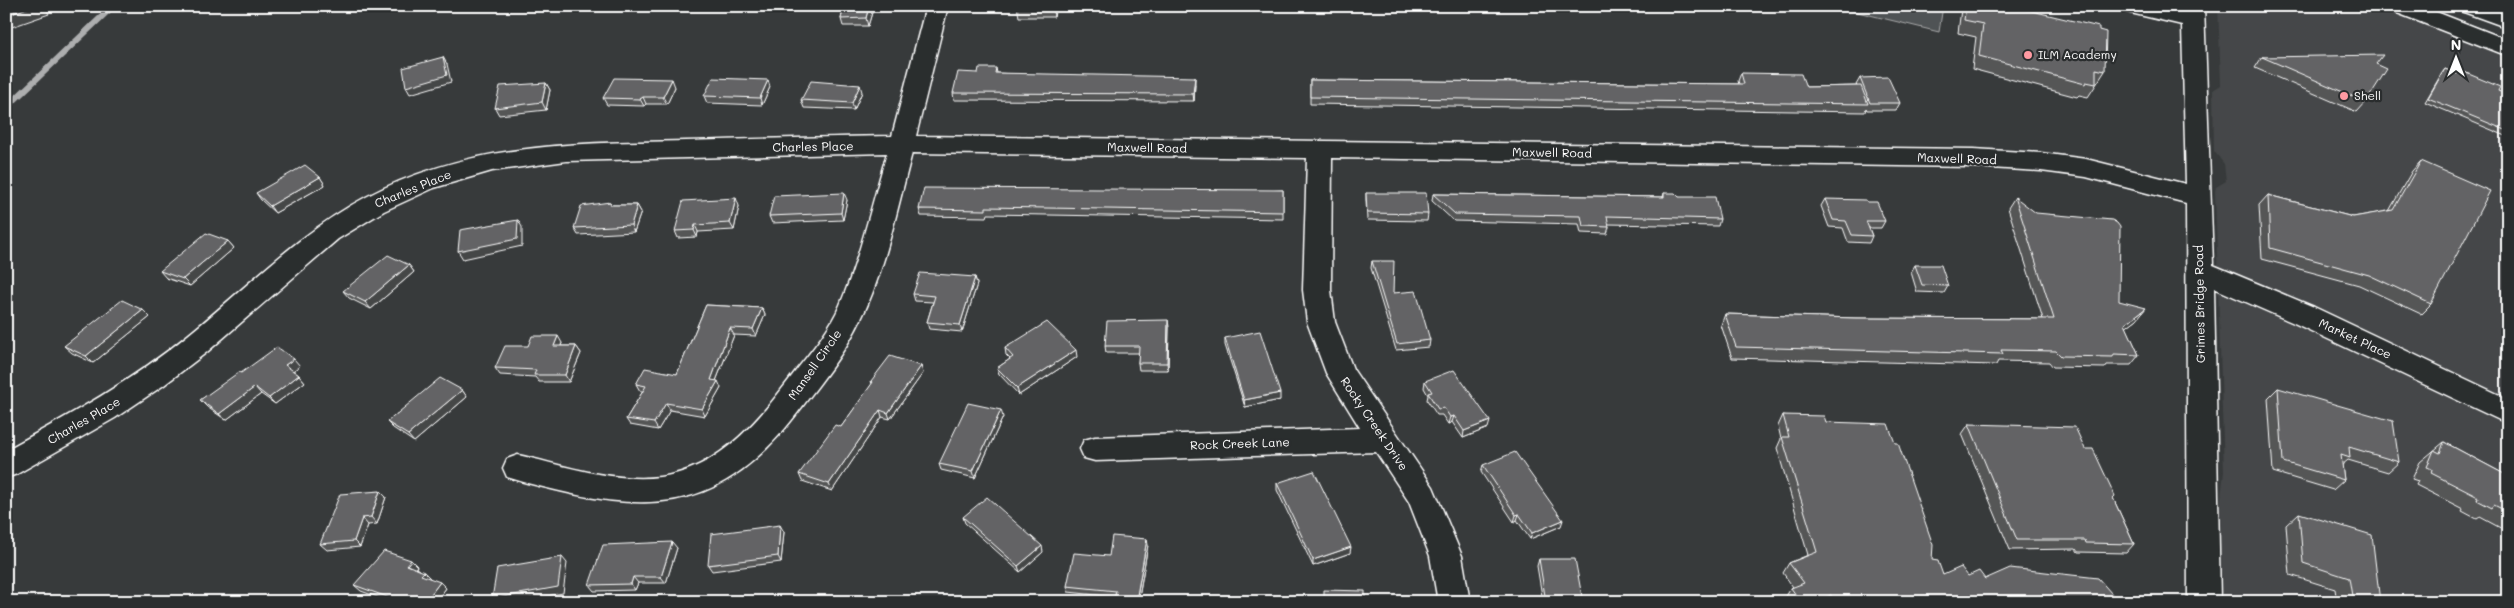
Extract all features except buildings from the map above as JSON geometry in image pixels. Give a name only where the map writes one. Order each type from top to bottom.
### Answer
[{"type":"street","name":"Mansell Circle","points":[[518,468],[627,490],[659,490],[685,485],[708,477],[732,464],[750,450],[767,431],[825,354],[848,318],[866,269],[902,144],[937,6]]},
{"type":"street","points":[[2130,6],[2192,13]]},
{"type":"street","points":[[2400,6],[2508,49]]},
{"type":"street","points":[[2469,6],[2508,21]]},
{"type":"street","name":"Grimes Bridge Road","points":[[2192,13],[2199,197],[2204,602]]},
{"type":"street","name":"Maxwell Road","points":[[902,144],[1973,158],[2041,162],[2086,168],[2199,197]]},
{"type":"street","name":"Charles Place","points":[[6,465],[105,410],[154,377],[197,344],[329,232],[374,204],[425,182],[492,162],[566,152],[902,144]]},
{"type":"street","name":"Rocky Creek Drive","points":[[1320,150],[1318,290],[1321,322],[1340,373],[1386,439],[1422,496],[1446,556],[1454,602]]},
{"type":"street","name":"Market Place","points":[[2200,271],[2304,315],[2508,412]]},
{"type":"street","name":"Rock Creek Lane","points":[[1095,450],[1386,439]]},
{"type":"shaded area","points":[[1833,6],[1943,6],[1939,32]]},
{"type":"shaded area","points":[[2218,6],[2378,6],[2508,58],[2508,602],[2221,602],[2219,514],[2224,472],[2215,191],[2216,187],[2226,181],[2224,164],[2214,151],[2213,90],[2221,85]]},
{"type":"waterway","points":[[6,108],[113,6]]},
{"type":"place","name":"ILM Academy","points":[[2028,55]]},
{"type":"place","name":"Shell","points":[[2344,96]]}]
